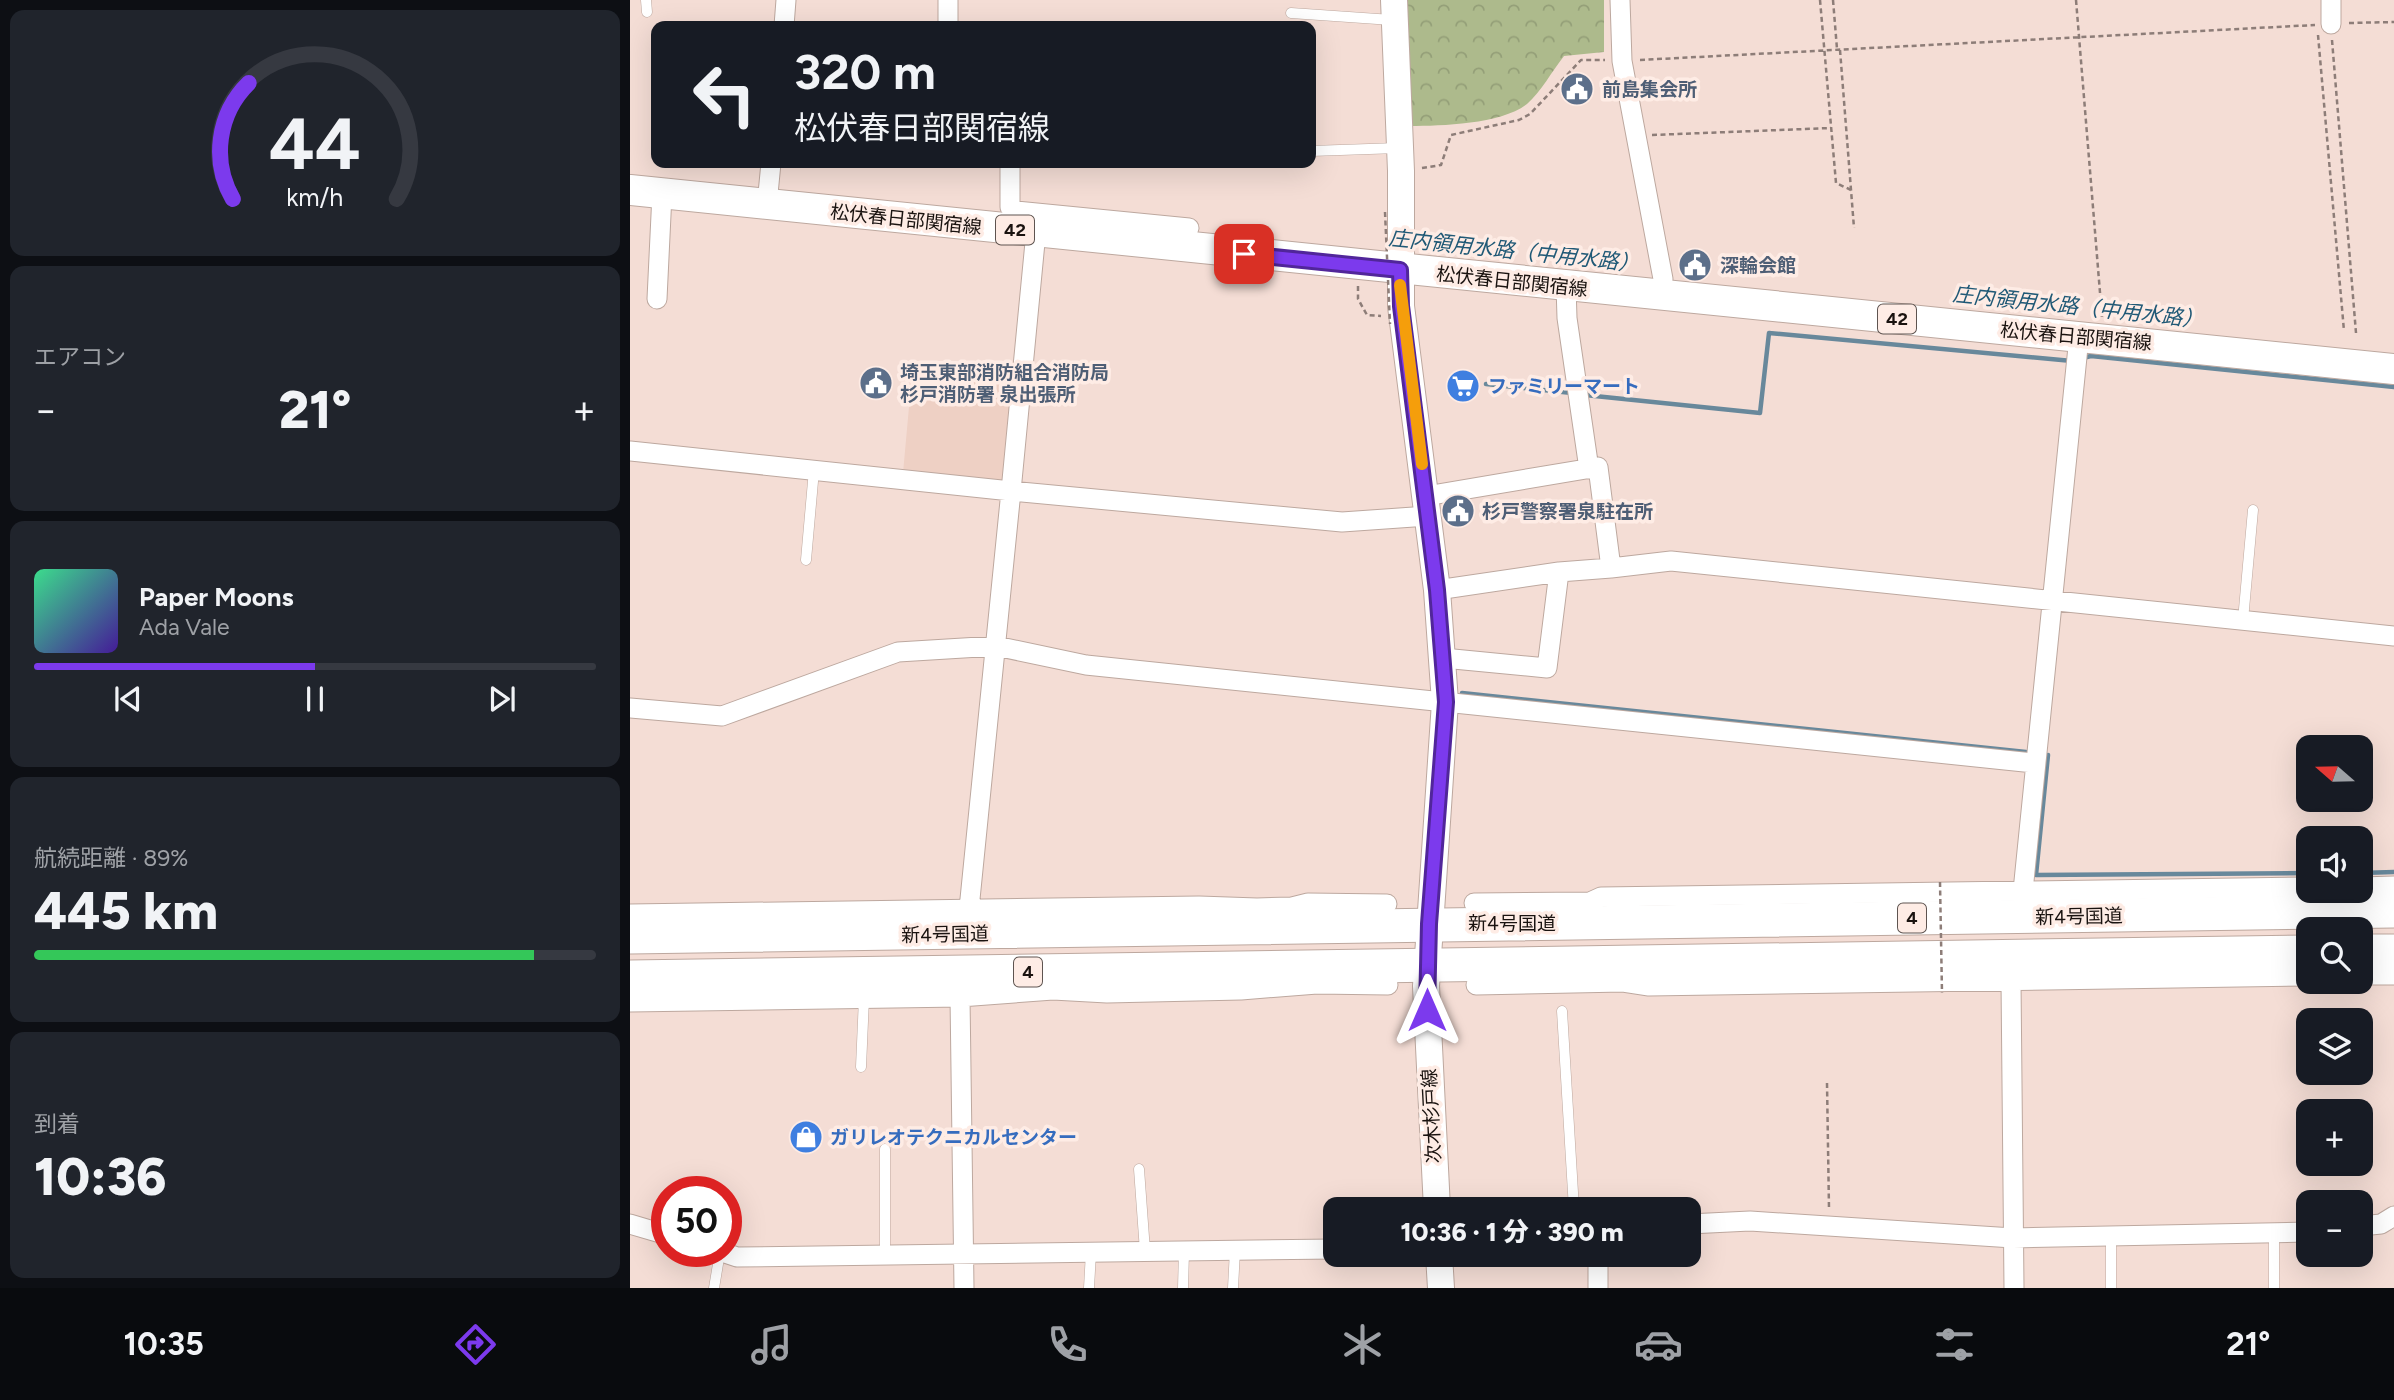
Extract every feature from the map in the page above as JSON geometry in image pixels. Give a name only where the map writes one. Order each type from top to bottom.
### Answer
[{"type":"highway","name":"新4号国道","points":[[630,937],[884,923],[1429,924],[1552,913],[2394,911]]},
{"type":"highway","points":[[2373,951],[2394,951]]},
{"type":"highway","name":"新4号国道","points":[[630,977],[1050,981],[1427,965],[1599,973],[2037,969],[2296,953]]},
{"type":"main road","name":"次木杉戸線","points":[[1394,10],[1401,160],[1401,306],[1437,590],[1446,702],[1427,965],[1427,1039],[1436,1197]]},
{"type":"main road","name":"松伏春日部関宿線","points":[[630,190],[1053,228],[1400,270],[2394,369]]},
{"type":"main road","points":[[1440,1267],[1441,1288]]},
{"type":"street","points":[[784,21],[786,0]]},
{"type":"street","points":[[948,0],[948,21]]},
{"type":"street","points":[[1620,0],[1622,61],[1663,279],[1660,295]]},
{"type":"street","points":[[2324,24],[2331,0]]},
{"type":"street","points":[[767,204],[771,168]]},
{"type":"street","points":[[1010,168],[1010,206],[1053,228],[1189,228]]},
{"type":"street","points":[[657,299],[662,194]]},
{"type":"street","points":[[969,909],[1012,491],[1053,228]]},
{"type":"street","points":[[1566,286],[1567,317],[1589,469]]},
{"type":"street","points":[[2023,891],[2052,600],[2091,337]]},
{"type":"street","points":[[630,451],[1342,522],[1427,506],[1598,467],[1611,568]]},
{"type":"street","points":[[1437,590],[1559,572],[1671,561],[2394,636]]},
{"type":"street","points":[[1443,658],[1547,668],[1559,572]]},
{"type":"street","points":[[630,708],[722,716],[898,652],[996,646],[1086,666],[2034,763]]},
{"type":"street","points":[[2373,887],[2394,886]]},
{"type":"street","points":[[1474,903],[1552,913],[1601,897],[2296,887]]},
{"type":"street","points":[[630,914],[884,923],[969,909],[1199,906],[1257,908],[1292,907],[1307,903],[1387,904]]},
{"type":"street","points":[[1476,985],[1599,973],[1649,986],[2011,981],[2037,969],[2296,976]]},
{"type":"street","points":[[2373,975],[2394,975]]},
{"type":"street","points":[[630,1002],[960,997],[1050,981],[1107,993],[1241,990],[1317,984],[1388,985]]},
{"type":"street","points":[[2011,981],[2014,1288]]},
{"type":"street","points":[[960,997],[964,1288]]},
{"type":"street","points":[[2373,1225],[2381,1224],[2394,1216]]},
{"type":"street","points":[[1701,1223],[1750,1221],[2013,1238],[2296,1233]]},
{"type":"street","points":[[630,1224],[651,1230]]},
{"type":"street","points":[[742,1257],[1323,1249]]},
{"type":"street","points":[[1598,1267],[1598,1288]]},
{"type":"lane","points":[[646,0],[647,12]]},
{"type":"lane","points":[[1291,13],[1394,10]]},
{"type":"lane","points":[[1316,152],[1401,160]]},
{"type":"lane","points":[[806,560],[814,470]]},
{"type":"lane","points":[[2243,620],[2253,510]]},
{"type":"lane","points":[[862,1067],[864,999]]},
{"type":"lane","points":[[1562,1011],[1573,1197]]},
{"type":"lane","points":[[885,1149],[885,1255]]},
{"type":"lane","points":[[1139,1169],[1146,1251]]},
{"type":"lane","points":[[2274,1234],[2274,1288]]},
{"type":"lane","points":[[2110,1237],[2111,1288]]},
{"type":"lane","points":[[1233,1288],[1235,1250]]},
{"type":"lane","points":[[1184,1251],[1184,1288]]},
{"type":"lane","points":[[1089,1288],[1091,1252]]},
{"type":"lane","points":[[714,1288],[717,1267]]},
{"type":"path","points":[[1820,0],[1836,183],[1851,190]]},
{"type":"path","points":[[1833,0],[1854,228]]},
{"type":"path","points":[[2076,0],[2091,337]]},
{"type":"path","points":[[1401,160],[1441,165],[1451,135],[1519,120],[1530,114],[1581,60],[1622,61],[2394,22]]},
{"type":"path","points":[[2324,24],[2344,331]]},
{"type":"path","points":[[2324,24],[2356,333]]},
{"type":"path","points":[[1636,136],[1831,128]]},
{"type":"path","points":[[1385,212],[1390,324]]},
{"type":"path","points":[[1358,274],[1358,299],[1367,315],[1382,316]]},
{"type":"path","points":[[1940,882],[1942,993]]},
{"type":"path","points":[[1827,1083],[1829,1226]]},
{"type":"shaded area","points":[[912,374],[1016,380],[1008,483],[903,473]]},
{"type":"green space","points":[[1405,0],[1604,0],[1604,52],[1564,56],[1527,104],[1503,116],[1471,122],[1410,126]]},
{"type":"waterway","points":[[1585,395],[1760,413],[1769,333],[2072,361]]},
{"type":"waterway","points":[[2083,358],[2091,356],[2394,387]]},
{"type":"waterway","points":[[1486,384],[1572,393]]},
{"type":"waterway","points":[[1462,693],[2026,752]]},
{"type":"waterway","points":[[2048,755],[2036,875],[2296,873]]},
{"type":"waterway","points":[[2373,873],[2394,872]]},
{"type":"slow traffic","points":[[1400,285],[1422,464]]},
{"type":"place","name":"前島集会所","points":[[1577,89]]},
{"type":"place","name":"深輪会館","points":[[1695,265]]},
{"type":"place","name":"埼玉東部消防組合消防局 杉戸消防署 泉出張所","points":[[876,383]]},
{"type":"place","name":"ファミリーマート","points":[[1463,386]]},
{"type":"place","name":"杉戸警察署泉駐在所","points":[[1458,511]]},
{"type":"place","name":"ガリレオテクニカルセンター","points":[[806,1137]]},
{"type":"route","points":[[1244,254],[1400,270],[1401,306],[1437,590],[1446,702],[1442,783],[1429,924],[1427,1010]]},
{"type":"water label","name":"庄内領用水路（中用水路）","points":[[1514,251]]},
{"type":"water label","name":"庄内領用水路（中用水路）","points":[[2078,307]]}]
